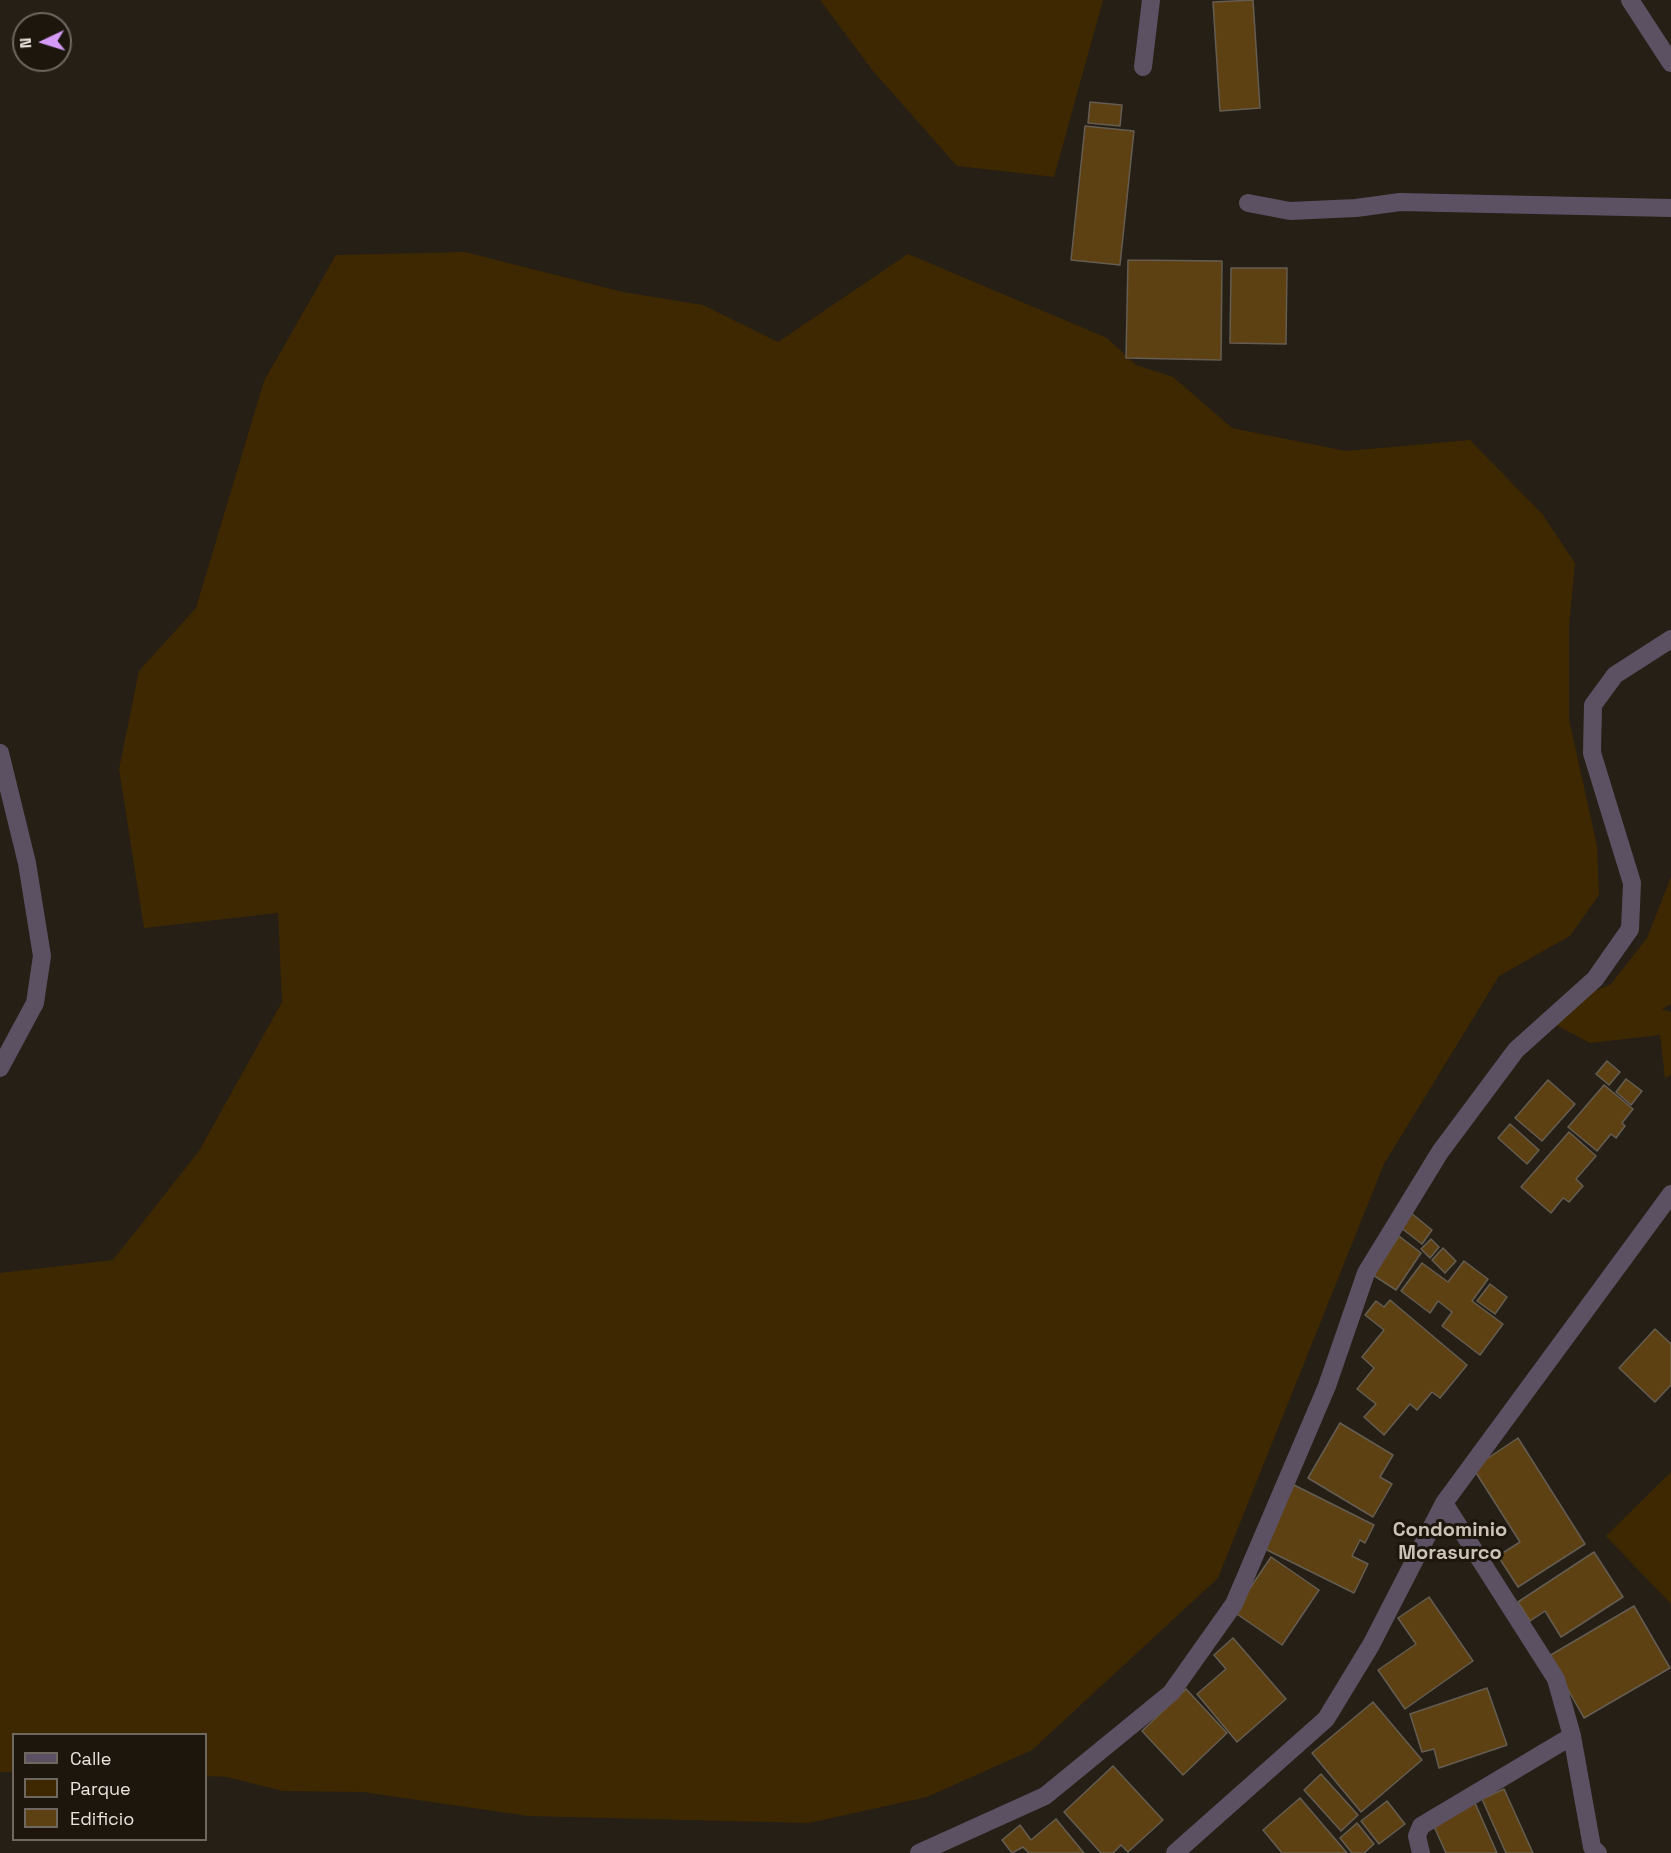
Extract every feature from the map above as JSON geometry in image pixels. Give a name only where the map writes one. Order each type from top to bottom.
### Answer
[{"type":"street","points":[[1143,67],[1151,0]]},
{"type":"street","points":[[1630,0],[1671,63]]},
{"type":"street","points":[[1248,203],[1290,211],[1347,209],[1400,202],[1671,208]]},
{"type":"street","points":[[920,1853],[1045,1796],[1171,1693],[1234,1604],[1327,1386],[1366,1274],[1440,1152],[1516,1050],[1595,979],[1630,929],[1632,883],[1592,753],[1593,705],[1615,675],[1671,639]]},
{"type":"street","points":[[0,753],[27,863],[42,957],[35,1003],[0,1068]]},
{"type":"street","points":[[1175,1853],[1326,1719],[1371,1645],[1444,1503],[1671,1194]]},
{"type":"street","points":[[1444,1503],[1556,1680],[1572,1736],[1592,1847],[1598,1853]]},
{"type":"street","points":[[1421,1853],[1417,1836],[1421,1826],[1572,1736]]},
{"type":"green space","points":[[820,0],[1103,0],[1054,177],[957,166],[873,71]]},
{"type":"green space","points":[[465,252],[623,292],[703,305],[778,342],[908,254],[1107,338],[1136,365],[1173,377],[1232,428],[1346,451],[1470,440],[1543,515],[1575,563],[1569,626],[1569,719],[1597,846],[1599,895],[1570,936],[1499,976],[1384,1164],[1218,1578],[1032,1750],[927,1797],[809,1823],[528,1816],[363,1792],[283,1791],[227,1777],[207,1776],[207,1733],[12,1733],[12,1772],[0,1772],[0,1273],[113,1260],[199,1151],[282,1002],[278,913],[144,928],[119,769],[139,671],[196,608],[264,381],[336,255]]},
{"type":"green space","points":[[1671,877],[1671,1004],[1662,1009],[1671,1012],[1671,1075],[1665,1078],[1660,1035],[1590,1043],[1539,1016],[1611,984],[1647,938]]},
{"type":"green space","points":[[1671,1472],[1671,1604],[1606,1536]]},
{"type":"building","points":[[1253,0],[1260,108],[1220,111],[1213,2]]},
{"type":"building","points":[[1090,102],[1122,105],[1120,126],[1088,123]]},
{"type":"building","points":[[1085,126],[1134,131],[1120,265],[1071,260]]},
{"type":"building","points":[[1128,260],[1222,261],[1221,360],[1126,358]]},
{"type":"building","points":[[1231,268],[1287,268],[1286,344],[1230,343]]},
{"type":"building","points":[[1607,1061],[1620,1072],[1609,1085],[1596,1074]]},
{"type":"building","points":[[1626,1079],[1642,1091],[1631,1105],[1616,1092]]},
{"type":"building","points":[[1548,1080],[1575,1104],[1542,1141],[1515,1118]]},
{"type":"building","points":[[1604,1085],[1633,1109],[1622,1123],[1625,1126],[1616,1138],[1611,1134],[1597,1151],[1568,1127]]},
{"type":"building","points":[[1510,1124],[1539,1150],[1527,1164],[1498,1138]]},
{"type":"building","points":[[1569,1132],[1596,1156],[1576,1179],[1583,1186],[1569,1202],[1563,1198],[1551,1213],[1521,1187]]},
{"type":"building","points":[[1411,1213],[1432,1230],[1422,1244],[1400,1227]]},
{"type":"building","points":[[1399,1236],[1421,1253],[1396,1290],[1373,1275]]},
{"type":"building","points":[[1431,1239],[1439,1247],[1430,1258],[1421,1249]]},
{"type":"building","points":[[1443,1248],[1456,1261],[1445,1273],[1432,1260]]},
{"type":"building","points":[[1464,1261],[1488,1279],[1472,1301],[1503,1324],[1480,1355],[1442,1326],[1452,1312],[1438,1301],[1430,1313],[1401,1291],[1422,1263],[1448,1282]]},
{"type":"building","points":[[1490,1284],[1507,1297],[1495,1314],[1477,1301]]},
{"type":"building","points":[[1390,1300],[1467,1365],[1440,1398],[1432,1392],[1417,1410],[1410,1404],[1384,1435],[1364,1417],[1376,1404],[1357,1389],[1374,1368],[1362,1357],[1384,1330],[1365,1315],[1376,1301],[1384,1307]]},
{"type":"building","points":[[1655,1329],[1671,1344],[1671,1385],[1655,1402],[1619,1368]]},
{"type":"building","points":[[1340,1423],[1393,1455],[1380,1477],[1392,1484],[1373,1517],[1308,1478]]},
{"type":"building","points":[[1518,1438],[1585,1544],[1518,1587],[1498,1556],[1520,1542],[1473,1468]]},
{"type":"building","points":[[1294,1485],[1374,1525],[1365,1543],[1360,1540],[1352,1556],[1368,1564],[1354,1593],[1263,1548]]},
{"type":"building","points":[[1594,1552],[1623,1597],[1561,1637],[1545,1611],[1530,1621],[1518,1602]]},
{"type":"building","points":[[1271,1557],[1319,1590],[1282,1645],[1234,1612]]},
{"type":"building","points":[[1429,1597],[1473,1661],[1405,1709],[1378,1670],[1416,1644],[1398,1618]]},
{"type":"building","points":[[1634,1606],[1670,1668],[1584,1718],[1549,1656]]},
{"type":"building","points":[[1233,1638],[1286,1699],[1237,1742],[1197,1694],[1226,1669],[1214,1655]]},
{"type":"building","points":[[1487,1688],[1507,1745],[1439,1768],[1434,1749],[1422,1752],[1410,1714]]},
{"type":"building","points":[[1186,1689],[1227,1733],[1183,1775],[1142,1731]]},
{"type":"building","points":[[1373,1702],[1422,1760],[1361,1812],[1312,1753]]},
{"type":"building","points":[[1113,1766],[1163,1820],[1128,1852],[1121,1845],[1113,1853],[1101,1853],[1064,1812]]},
{"type":"building","points":[[1321,1774],[1358,1815],[1341,1831],[1304,1790]]},
{"type":"building","points":[[1504,1789],[1533,1853],[1506,1853],[1482,1799]]},
{"type":"building","points":[[1300,1798],[1347,1853],[1282,1853],[1263,1830]]},
{"type":"building","points":[[1387,1801],[1405,1824],[1379,1844],[1361,1821]]},
{"type":"building","points":[[1475,1803],[1497,1853],[1446,1853],[1432,1822]]},
{"type":"building","points":[[1056,1819],[1084,1853],[1029,1853],[1023,1847],[1012,1853],[1002,1840],[1020,1825],[1031,1840]]},
{"type":"building","points":[[1357,1823],[1374,1844],[1364,1853],[1352,1853],[1340,1838]]},
{"type":"district","name":"Condominio Morasurco","points":[[1450,1542]]}]
